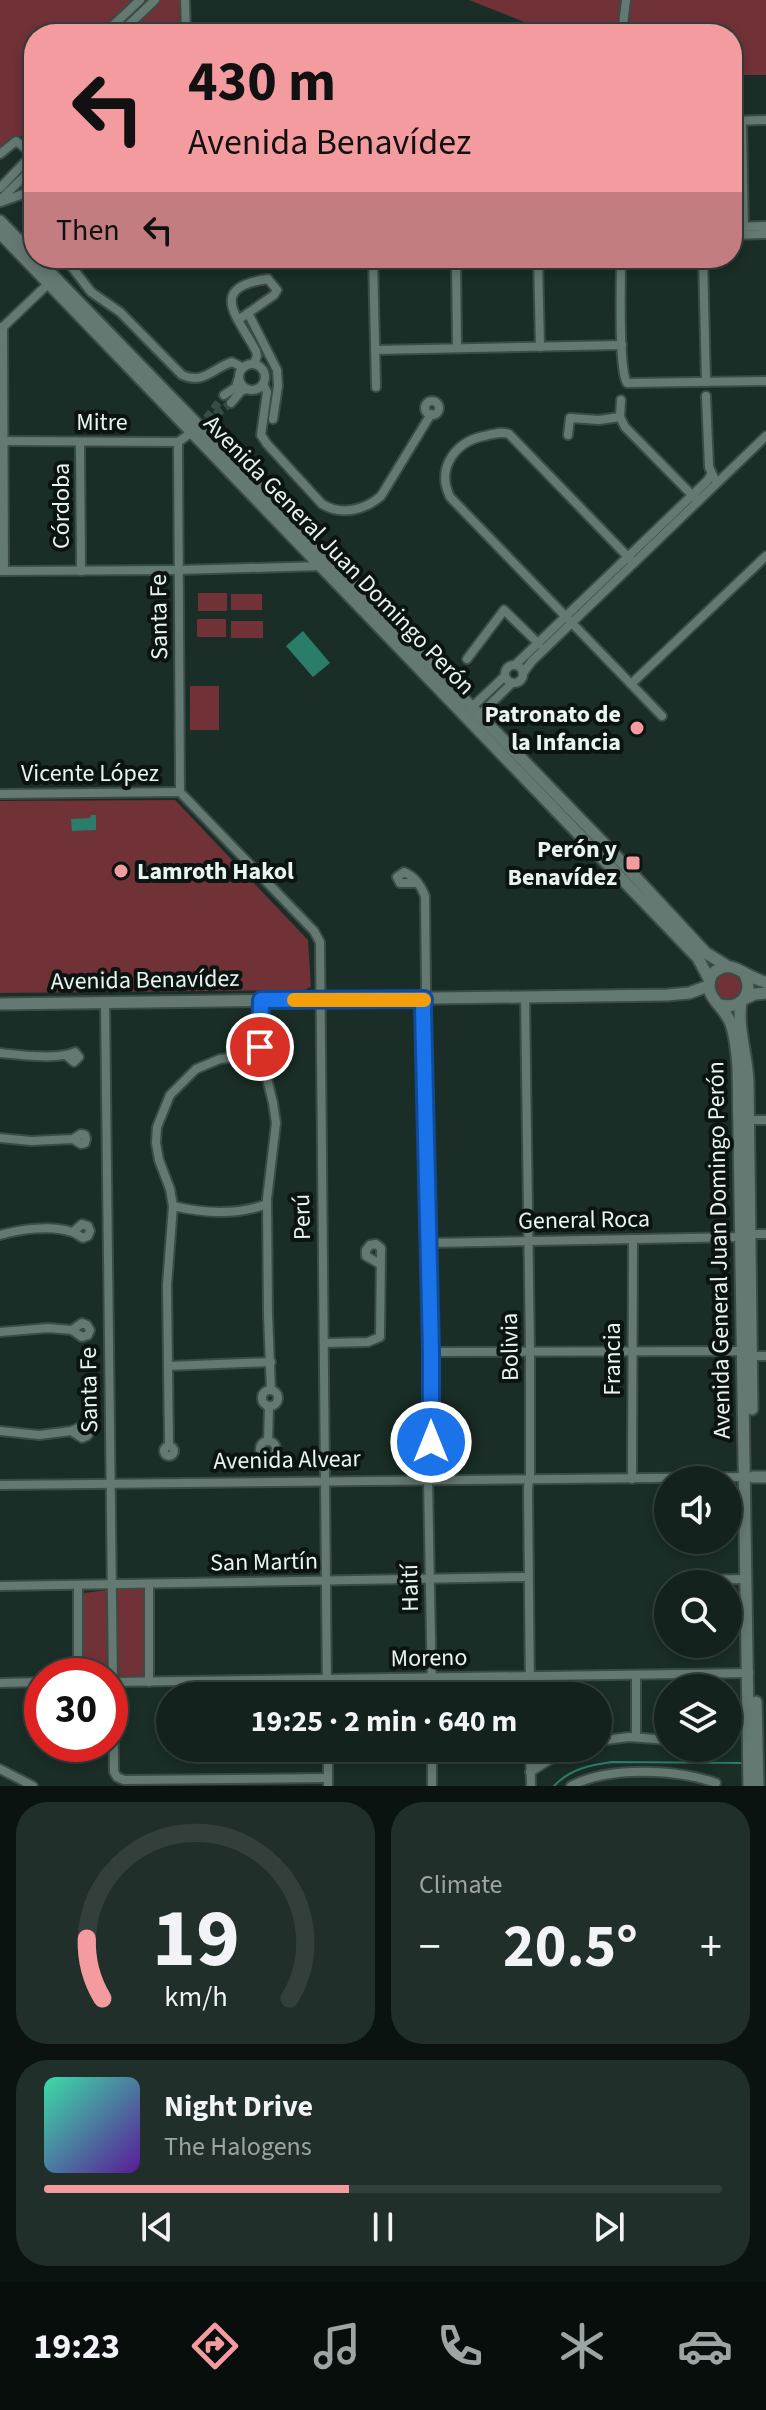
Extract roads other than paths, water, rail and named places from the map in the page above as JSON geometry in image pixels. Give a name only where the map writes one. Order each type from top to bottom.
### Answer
[{"type":"main road","name":"Avenida General Juan Domingo Perón","points":[[0,221],[24,246]]},
{"type":"main road","name":"Avenida General Juan Domingo Perón","points":[[0,233],[24,258]]},
{"type":"main road","name":"Avenida General Juan Domingo Perón","points":[[33,268],[195,430]]},
{"type":"main road","name":"Avenida General Juan Domingo Perón","points":[[45,268],[195,430],[698,958],[708,983]]},
{"type":"main road","name":"Avenida General Juan Domingo Perón","points":[[325,565],[615,855],[702,949],[727,966]]},
{"type":"main road","points":[[766,982],[751,979],[737,968],[727,966],[716,970],[708,983],[710,995],[718,1004],[731,1007],[755,994],[766,993]]},
{"type":"main road","points":[[742,1001],[749,988],[745,975]]},
{"type":"main road","name":"Avenida Benavídez","points":[[674,995],[708,983]]},
{"type":"main road","name":"Avenida Benavídez","points":[[0,1004],[674,995],[704,998],[718,1004]]},
{"type":"main road","name":"Avenida General Juan Domingo Perón","points":[[742,1001],[740,1014],[747,1062],[748,1120],[745,1235]]},
{"type":"main road","name":"Avenida General Juan Domingo Perón","points":[[718,1004],[732,1025],[737,1052],[745,1235],[753,1780]]},
{"type":"main road","name":"Avenida General Juan Domingo Perón","points":[[749,1477],[747,1579],[753,1750]]},
{"type":"main road","name":"Avenida Alvear","points":[[749,1477],[766,1477]]},
{"type":"street","points":[[115,24],[140,0]]},
{"type":"street","points":[[130,24],[155,0]]},
{"type":"street","points":[[185,0],[186,24]]},
{"type":"street","points":[[624,24],[626,0]]},
{"type":"street","points":[[742,121],[766,120]]},
{"type":"street","points":[[0,154],[16,141],[24,145]]},
{"type":"street","points":[[0,188],[24,171]]},
{"type":"street","points":[[0,202],[24,174]]},
{"type":"street","points":[[0,202],[24,194]]},
{"type":"street","points":[[742,199],[744,230]]},
{"type":"street","points":[[744,230],[766,226]]},
{"type":"street","points":[[744,230],[766,234]]},
{"type":"street","points":[[73,268],[91,292],[120,312],[182,375],[193,379],[204,378],[232,362],[242,367],[254,364],[264,371],[277,370]]},
{"type":"street","points":[[373,268],[376,387]]},
{"type":"street","points":[[456,268],[457,346]]},
{"type":"street","points":[[538,268],[540,347]]},
{"type":"street","points":[[621,268],[622,345],[627,383],[766,381]]},
{"type":"street","points":[[703,268],[706,382]]},
{"type":"street","points":[[238,320],[274,295],[277,290],[271,281],[252,281],[235,289],[231,298],[232,308],[238,320],[256,351],[254,364]]},
{"type":"street","points":[[48,284],[2,327],[2,571],[325,565]]},
{"type":"street","points":[[248,313],[277,370],[273,419]]},
{"type":"street","points":[[375,350],[622,345]]},
{"type":"street","points":[[224,395],[236,387],[242,367]]},
{"type":"street","points":[[264,371],[263,384],[267,392],[261,435],[330,509],[342,511],[359,508],[381,496],[431,414]]},
{"type":"street","points":[[239,379],[246,389]]},
{"type":"street","points":[[231,403],[241,391],[255,390],[263,384]]},
{"type":"street","points":[[706,396],[714,478]]},
{"type":"street","points":[[621,400],[620,417],[625,427],[695,499]]},
{"type":"street","points":[[568,435],[570,418],[599,420],[620,417]]},
{"type":"street","points":[[178,442],[195,430]]},
{"type":"street","points":[[632,560],[509,434],[504,432],[474,438],[457,448],[450,457],[444,477],[450,497],[662,716]]},
{"type":"street","points":[[474,712],[508,680],[520,681],[532,661],[569,620],[714,478],[766,436]]},
{"type":"street","name":"Mitre","points":[[2,441],[178,442]]},
{"type":"street","name":"Córdoba","points":[[80,442],[81,571]]},
{"type":"street","name":"Santa Fe","points":[[178,442],[180,792]]},
{"type":"street","points":[[631,684],[766,556]]},
{"type":"street","points":[[467,659],[504,610],[539,644]]},
{"type":"street","points":[[508,680],[507,668],[515,665],[569,620]]},
{"type":"street","points":[[515,665],[523,673]]},
{"type":"street","name":"Vicente López","points":[[0,794],[180,792]]},
{"type":"street","name":"Perú","points":[[180,792],[314,931],[321,949],[319,999],[327,1679]]},
{"type":"street","points":[[418,883],[425,896],[423,1009],[431,1442]]},
{"type":"street","name":"Bolivia","points":[[525,997],[530,1352],[529,1682]]},
{"type":"street","points":[[263,1000],[259,1060],[263,1062],[276,1123],[267,1204],[267,1302],[271,1390],[278,1399],[269,1406],[268,1441]]},
{"type":"street","name":"Santa Fe","points":[[105,1001],[112,1658]]},
{"type":"street","points":[[169,1446],[167,1266],[173,1206],[156,1143],[161,1113],[170,1095],[196,1069],[207,1063],[261,1050],[271,1052],[271,1056],[263,1062]]},
{"type":"street","points":[[0,1053],[24,1057],[67,1056]]},
{"type":"street","points":[[748,1120],[766,1120]]},
{"type":"street","points":[[0,1138],[31,1141],[73,1139]]},
{"type":"street","points":[[173,1206],[218,1211],[267,1204]]},
{"type":"street","points":[[0,1235],[24,1228],[73,1232]]},
{"type":"street","name":"General Roca","points":[[429,1243],[766,1234]]},
{"type":"street","name":"Francia","points":[[632,1479],[633,1239]]},
{"type":"street","points":[[325,1343],[368,1342],[380,1337],[380,1264]]},
{"type":"street","points":[[0,1332],[48,1328],[72,1330]]},
{"type":"street","points":[[431,1352],[766,1356]]},
{"type":"street","points":[[168,1366],[271,1362]]},
{"type":"street","points":[[0,1431],[39,1435],[71,1431]]},
{"type":"street","name":"Avenida Alvear","points":[[0,1485],[749,1477]]},
{"type":"street","name":"Haití","points":[[428,1480],[432,1679]]},
{"type":"street","name":"San Martín","points":[[0,1586],[528,1577]]},
{"type":"street","points":[[742,1579],[747,1579]]},
{"type":"street","points":[[149,1584],[149,1682]]},
{"type":"street","points":[[78,1585],[78,1658]]},
{"type":"street","name":"Moreno","points":[[128,1682],[749,1673]]},
{"type":"street","points":[[636,1675],[636,1737]]},
{"type":"street","points":[[0,1683],[24,1682]]},
{"type":"street","points":[[612,1740],[654,1739]]},
{"type":"street","name":"Santa Fe","points":[[114,1762],[114,1772],[124,1780],[328,1782]]},
{"type":"street","points":[[432,1762],[432,1786]]},
{"type":"street","points":[[530,1762],[531,1786]]},
{"type":"street","points":[[530,1772],[546,1762]]},
{"type":"street","points":[[0,1769],[33,1786]]},
{"type":"street","points":[[571,1786],[595,1776],[638,1773],[691,1775],[716,1783]]},
{"type":"street","points":[[638,1773],[638,1786]]},
{"type":"waterway","points":[[554,1786],[581,1769],[612,1762],[743,1763]]},
{"type":"tunnel","points":[[199,428],[224,395]]},
{"type":"tunnel","points":[[206,422],[231,403]]},
{"type":"place","name":"Patronato de la Infancia","points":[[637,728]]},
{"type":"place","name":"Perón y Benavídez","points":[[633,863]]},
{"type":"place","name":"Lamroth Hakol","points":[[121,871]]}]
